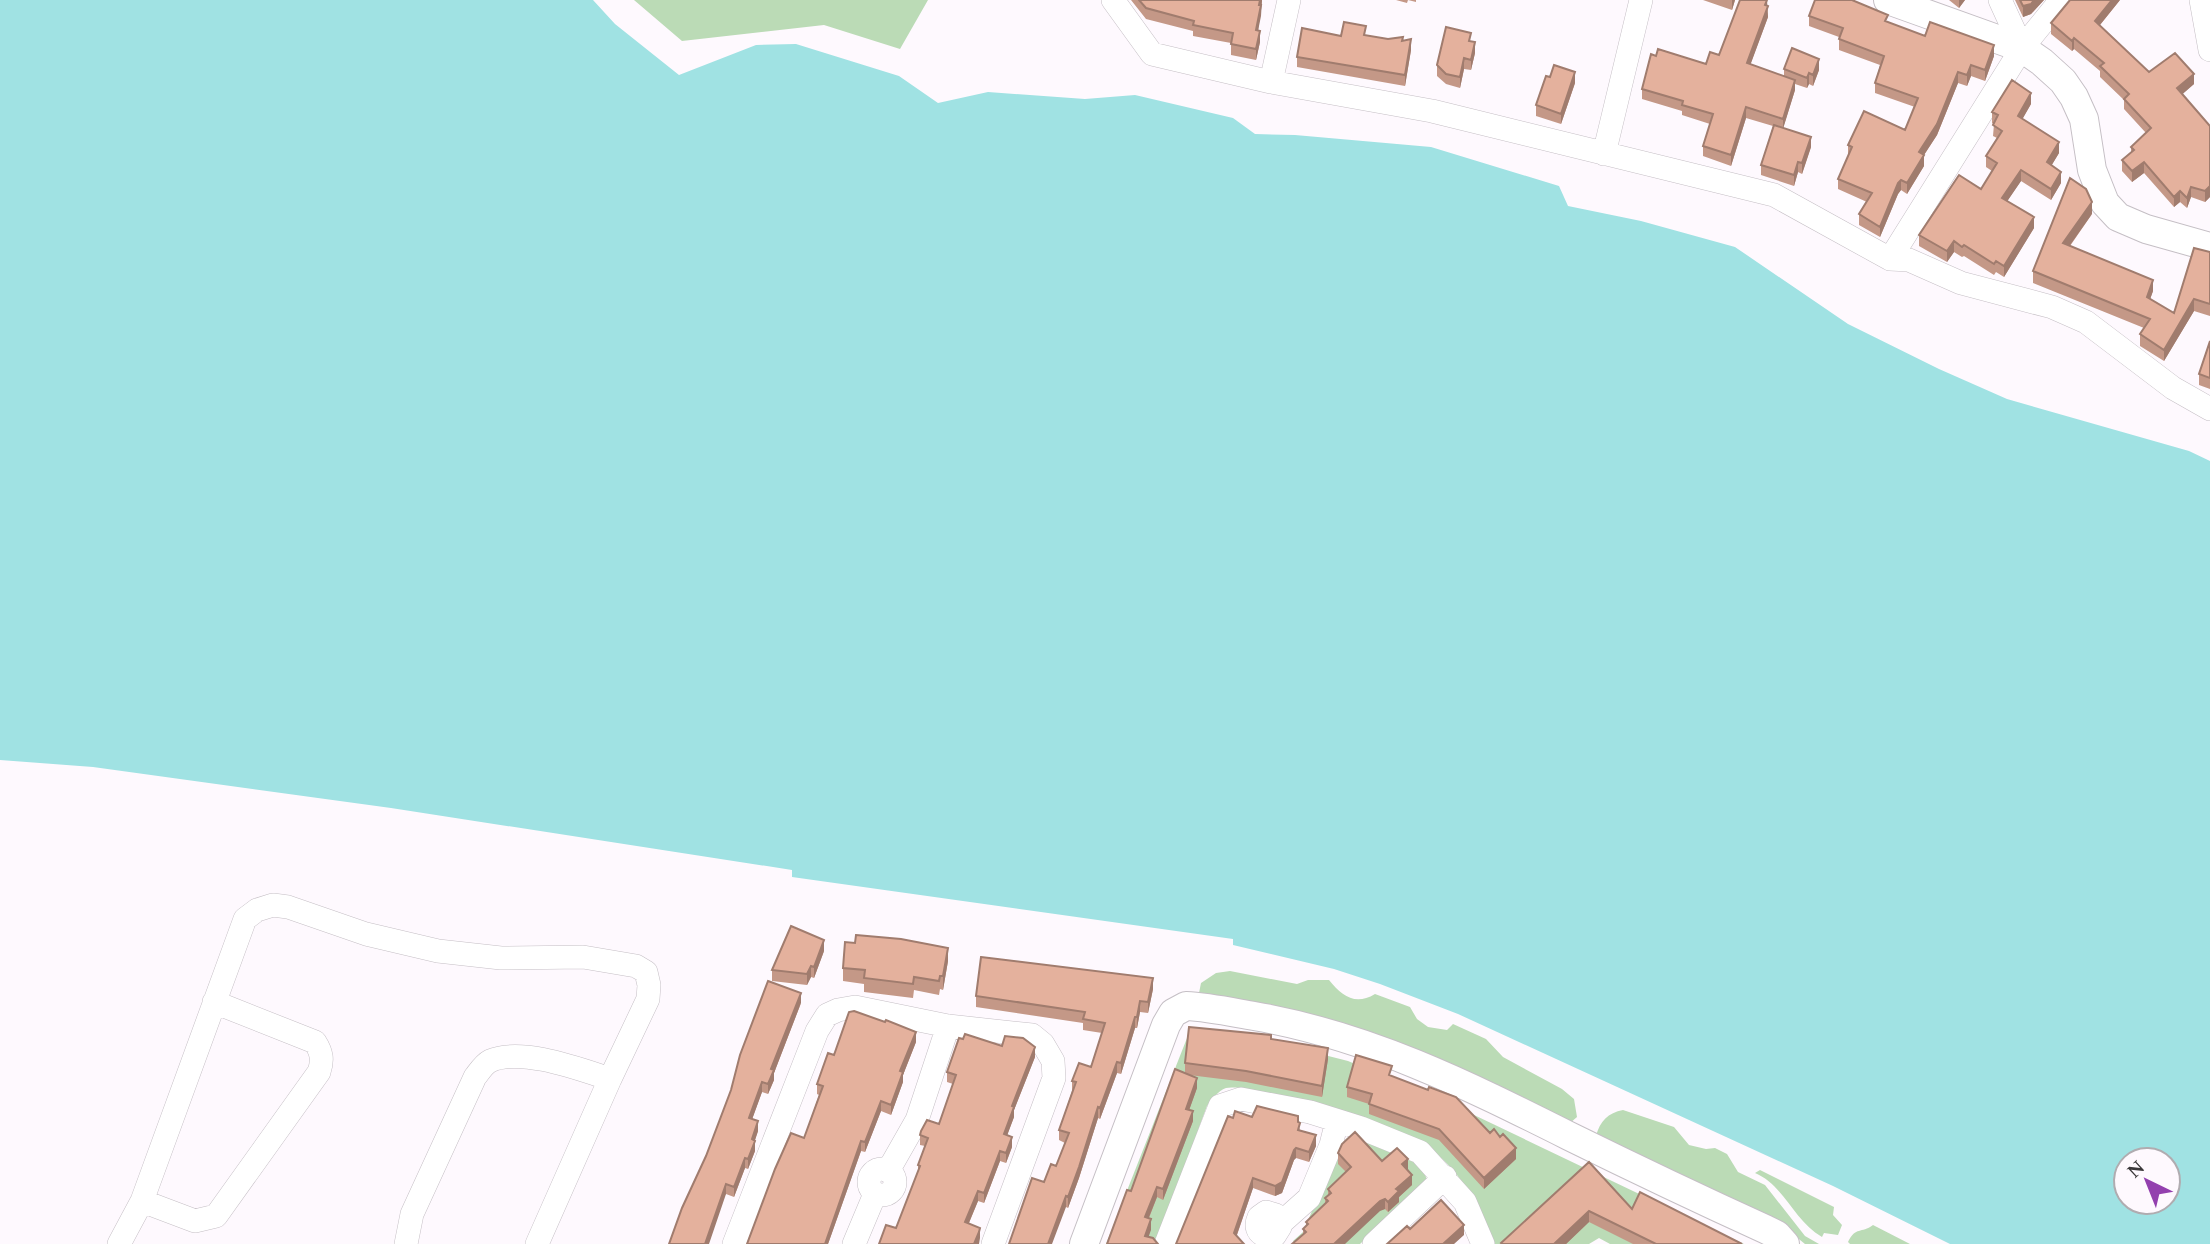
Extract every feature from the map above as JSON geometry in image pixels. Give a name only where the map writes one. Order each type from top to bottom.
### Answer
[{"type":"street","points":[[1113,0],[1152,54],[1271,82],[1433,111],[1774,195],[1890,259],[1909,260],[1961,283],[2052,307],[2086,322],[2173,388],[2210,409]]},
{"type":"street","points":[[1271,82],[1289,0]]},
{"type":"street","points":[[1604,154],[1641,0]]},
{"type":"street","points":[[1888,0],[2022,48],[2063,80],[2074,97],[2084,119],[2092,170],[2105,203],[2118,217],[2146,229],[2208,243]]},
{"type":"street","points":[[2000,0],[2022,48]]},
{"type":"street","points":[[1890,259],[2022,48],[2061,0]]},
{"type":"street","points":[[2201,0],[2210,50]]},
{"type":"street","points":[[119,1244],[142,1201],[245,919],[257,910],[273,905],[288,906],[366,934],[438,951],[501,958],[583,957],[636,966],[646,972],[648,999],[537,1244]]},
{"type":"street","points":[[142,1201],[195,1221],[216,1216],[319,1072],[323,1061],[315,1042],[214,1002]]},
{"type":"street","points":[[1084,1244],[1166,1025],[1173,1013],[1186,1006],[1296,1024],[1401,1056],[1460,1081],[1683,1192],[1765,1229],[1785,1244]]},
{"type":"street","points":[[734,1244],[817,1031],[827,1015],[855,1007],[948,1026],[1032,1035],[1043,1044],[1053,1061],[1054,1078],[993,1244]]},
{"type":"street","points":[[855,1244],[874,1194],[886,1195],[895,1187],[893,1175],[888,1171],[917,1120],[948,1026]]},
{"type":"street","points":[[405,1244],[412,1214],[475,1077],[488,1062],[503,1058],[549,1059],[610,1079]]},
{"type":"street","points":[[1167,1244],[1220,1106],[1241,1099],[1310,1112],[1420,1152],[1465,1202],[1483,1244]]},
{"type":"street","points":[[1280,1223],[1309,1198],[1331,1145],[1337,1121]]},
{"type":"street","points":[[1374,1244],[1445,1177]]},
{"type":"green space","points":[[634,0],[928,0],[900,49],[824,25],[682,41]]},
{"type":"green space","points":[[1230,971],[1297,984],[1308,980],[1329,980],[1349,998],[1368,998],[1375,994],[1410,1007],[1417,1019],[1428,1027],[1447,1030],[1453,1024],[1486,1039],[1503,1057],[1562,1089],[1574,1099],[1577,1117],[1570,1123],[1199,993],[1201,983],[1216,973]]},
{"type":"green space","points":[[1189,1033],[1289,1046],[1348,1061],[1451,1104],[1744,1244],[1610,1244],[1599,1238],[1589,1244],[1494,1244],[1465,1186],[1448,1165],[1424,1144],[1290,1098],[1240,1088],[1226,1088],[1207,1106],[1156,1244],[1106,1244]]},
{"type":"green space","points":[[1623,1110],[1674,1127],[1689,1145],[1715,1148],[1727,1154],[1738,1172],[1765,1185],[1805,1236],[1819,1244],[1805,1244],[1784,1227],[1596,1136],[1605,1119]]},
{"type":"green space","points":[[1354,1135],[1408,1158],[1424,1172],[1427,1181],[1360,1244],[1296,1244],[1293,1241],[1303,1232],[1339,1148],[1347,1138]]},
{"type":"green space","points":[[1760,1170],[1834,1207],[1833,1215],[1842,1225],[1838,1235],[1824,1233],[1822,1237],[1812,1230],[1774,1186],[1755,1173]]},
{"type":"green space","points":[[1873,1225],[1910,1244],[1848,1242],[1856,1232]]},
{"type":"water","points":[[0,0],[593,0],[615,24],[679,75],[756,45],[796,44],[899,76],[938,103],[988,92],[1085,99],[1135,95],[1233,118],[1255,134],[1431,147],[1559,186],[1568,206],[1641,221],[1735,247],[1848,324],[1939,369],[2007,399],[2189,451],[2210,461],[2210,1244],[1950,1244],[1833,1186],[1458,1014],[1334,969],[1233,945],[1233,939],[792,877],[792,870],[391,808],[93,767],[0,760]]},
{"type":"building","points":[[1139,0],[1260,0],[1256,30],[1260,31],[1256,49],[1231,44],[1233,33],[1193,25],[1194,21],[1146,8]]},
{"type":"building","points":[[1740,0],[1767,0],[1765,5],[1768,6],[1747,63],[1795,80],[1783,119],[1746,107],[1731,155],[1703,146],[1713,114],[1682,105],[1683,101],[1642,89],[1651,54],[1656,56],[1658,49],[1706,64],[1710,52],[1719,55]]},
{"type":"building","points":[[1815,0],[1852,0],[1888,15],[1885,21],[1925,36],[1930,22],[1994,45],[1985,70],[1971,65],[1967,75],[1958,72],[1937,124],[1919,152],[1924,155],[1907,183],[1901,180],[1898,183],[1880,227],[1859,214],[1872,193],[1838,179],[1852,147],[1848,145],[1864,111],[1905,130],[1918,98],[1875,83],[1884,56],[1839,39],[1843,28],[1809,16]]},
{"type":"building","points":[[2020,0],[2034,0],[2023,6]]},
{"type":"building","points":[[2070,0],[2112,0],[2095,21],[2149,72],[2175,53],[2194,74],[2177,88],[2210,126],[2210,186],[2205,191],[2191,187],[2187,198],[2180,191],[2174,197],[2144,162],[2132,171],[2122,160],[2134,150],[2131,147],[2151,128],[2124,99],[2129,94],[2100,66],[2104,63],[2051,23]]},
{"type":"building","points":[[1344,22],[1366,26],[1364,35],[1388,39],[1403,37],[1402,41],[1411,39],[1405,75],[1297,57],[1302,28],[1341,36]]},
{"type":"building","points":[[1446,27],[1471,33],[1469,41],[1475,42],[1471,60],[1464,58],[1460,77],[1446,74],[1437,65]]},
{"type":"building","points":[[1792,48],[1819,59],[1813,75],[1809,73],[1807,78],[1784,69]]},
{"type":"building","points":[[1554,65],[1575,72],[1561,114],[1536,105],[1546,76],[1550,77]]},
{"type":"building","points":[[2012,80],[2031,93],[2018,116],[2059,142],[2047,162],[2061,172],[2051,189],[2021,170],[2002,198],[2034,217],[2004,266],[1996,261],[1994,264],[1954,241],[1947,251],[1919,235],[1959,175],[1981,189],[1997,163],[1986,156],[2002,131],[1993,125],[1998,115],[1992,112]]},
{"type":"building","points":[[1774,125],[1811,137],[1802,163],[1798,162],[1794,175],[1761,165]]},
{"type":"building","points":[[2070,178],[2086,189],[2092,202],[2063,243],[2153,280],[2147,297],[2174,313],[2194,248],[2210,252],[2210,304],[2194,299],[2164,350],[2140,334],[2150,319],[2033,271]]},
{"type":"building","points":[[2210,341],[2210,378],[2199,374]]},
{"type":"building","points":[[791,926],[824,940],[814,967],[811,966],[807,974],[772,970]]},
{"type":"building","points":[[856,935],[901,939],[948,948],[943,976],[940,976],[939,981],[914,977],[913,984],[864,978],[865,970],[843,968],[845,942],[855,943]]},
{"type":"building","points":[[981,957],[1153,978],[1148,1002],[1140,1001],[1121,1063],[1117,1062],[1100,1108],[1098,1107],[1079,1167],[1048,1244],[1009,1244],[1032,1178],[1044,1182],[1051,1164],[1056,1166],[1069,1133],[1059,1130],[1076,1082],[1072,1081],[1079,1063],[1091,1067],[1105,1023],[1083,1019],[1085,1012],[976,996]]},
{"type":"building","points":[[768,981],[801,993],[771,1069],[774,1070],[768,1084],[762,1082],[749,1118],[758,1121],[752,1139],[755,1141],[734,1187],[726,1184],[705,1244],[669,1244],[731,1090],[740,1055]]},
{"type":"building","points":[[854,1011],[916,1032],[900,1071],[903,1072],[891,1105],[881,1101],[865,1142],[861,1141],[825,1244],[747,1244],[791,1133],[804,1138],[823,1086],[817,1084],[828,1053],[834,1055],[849,1012]]},
{"type":"building","points":[[1189,1027],[1271,1035],[1271,1039],[1328,1048],[1322,1086],[1246,1071],[1185,1063]]},
{"type":"building","points":[[965,1034],[1002,1046],[1005,1036],[1023,1038],[1035,1047],[1004,1134],[1012,1137],[1006,1153],[1000,1151],[984,1193],[978,1191],[965,1222],[980,1228],[979,1232],[974,1244],[879,1244],[886,1225],[896,1228],[920,1166],[918,1165],[928,1138],[920,1135],[921,1131],[927,1120],[939,1124],[956,1075],[947,1072],[959,1038],[963,1039]]},
{"type":"building","points":[[1356,1055],[1392,1066],[1389,1075],[1456,1097],[1490,1133],[1494,1129],[1500,1137],[1503,1134],[1516,1148],[1484,1178],[1439,1129],[1369,1104],[1372,1094],[1347,1087]]},
{"type":"building","points":[[1175,1069],[1197,1078],[1186,1109],[1193,1111],[1163,1189],[1157,1187],[1145,1217],[1151,1219],[1145,1236],[1153,1238],[1158,1244],[1107,1244],[1127,1190],[1131,1191]]},
{"type":"building","points":[[1257,1106],[1298,1116],[1298,1130],[1316,1135],[1309,1152],[1296,1148],[1294,1150],[1282,1182],[1275,1186],[1253,1178],[1234,1233],[1244,1244],[1176,1244],[1228,1116],[1233,1118],[1235,1111],[1252,1117]]},
{"type":"building","points":[[1355,1132],[1382,1161],[1397,1148],[1408,1159],[1402,1164],[1412,1175],[1396,1189],[1399,1191],[1388,1202],[1385,1199],[1380,1201],[1334,1244],[1292,1244],[1306,1232],[1303,1229],[1308,1224],[1306,1222],[1328,1201],[1325,1198],[1331,1193],[1328,1189],[1351,1167],[1338,1153],[1342,1144]]},
{"type":"building","points":[[1589,1162],[1632,1209],[1640,1192],[1742,1244],[1656,1244],[1589,1211],[1554,1244],[1501,1243]]},
{"type":"building","points":[[1441,1200],[1464,1225],[1443,1244],[1387,1244],[1407,1226],[1410,1229]]}]
